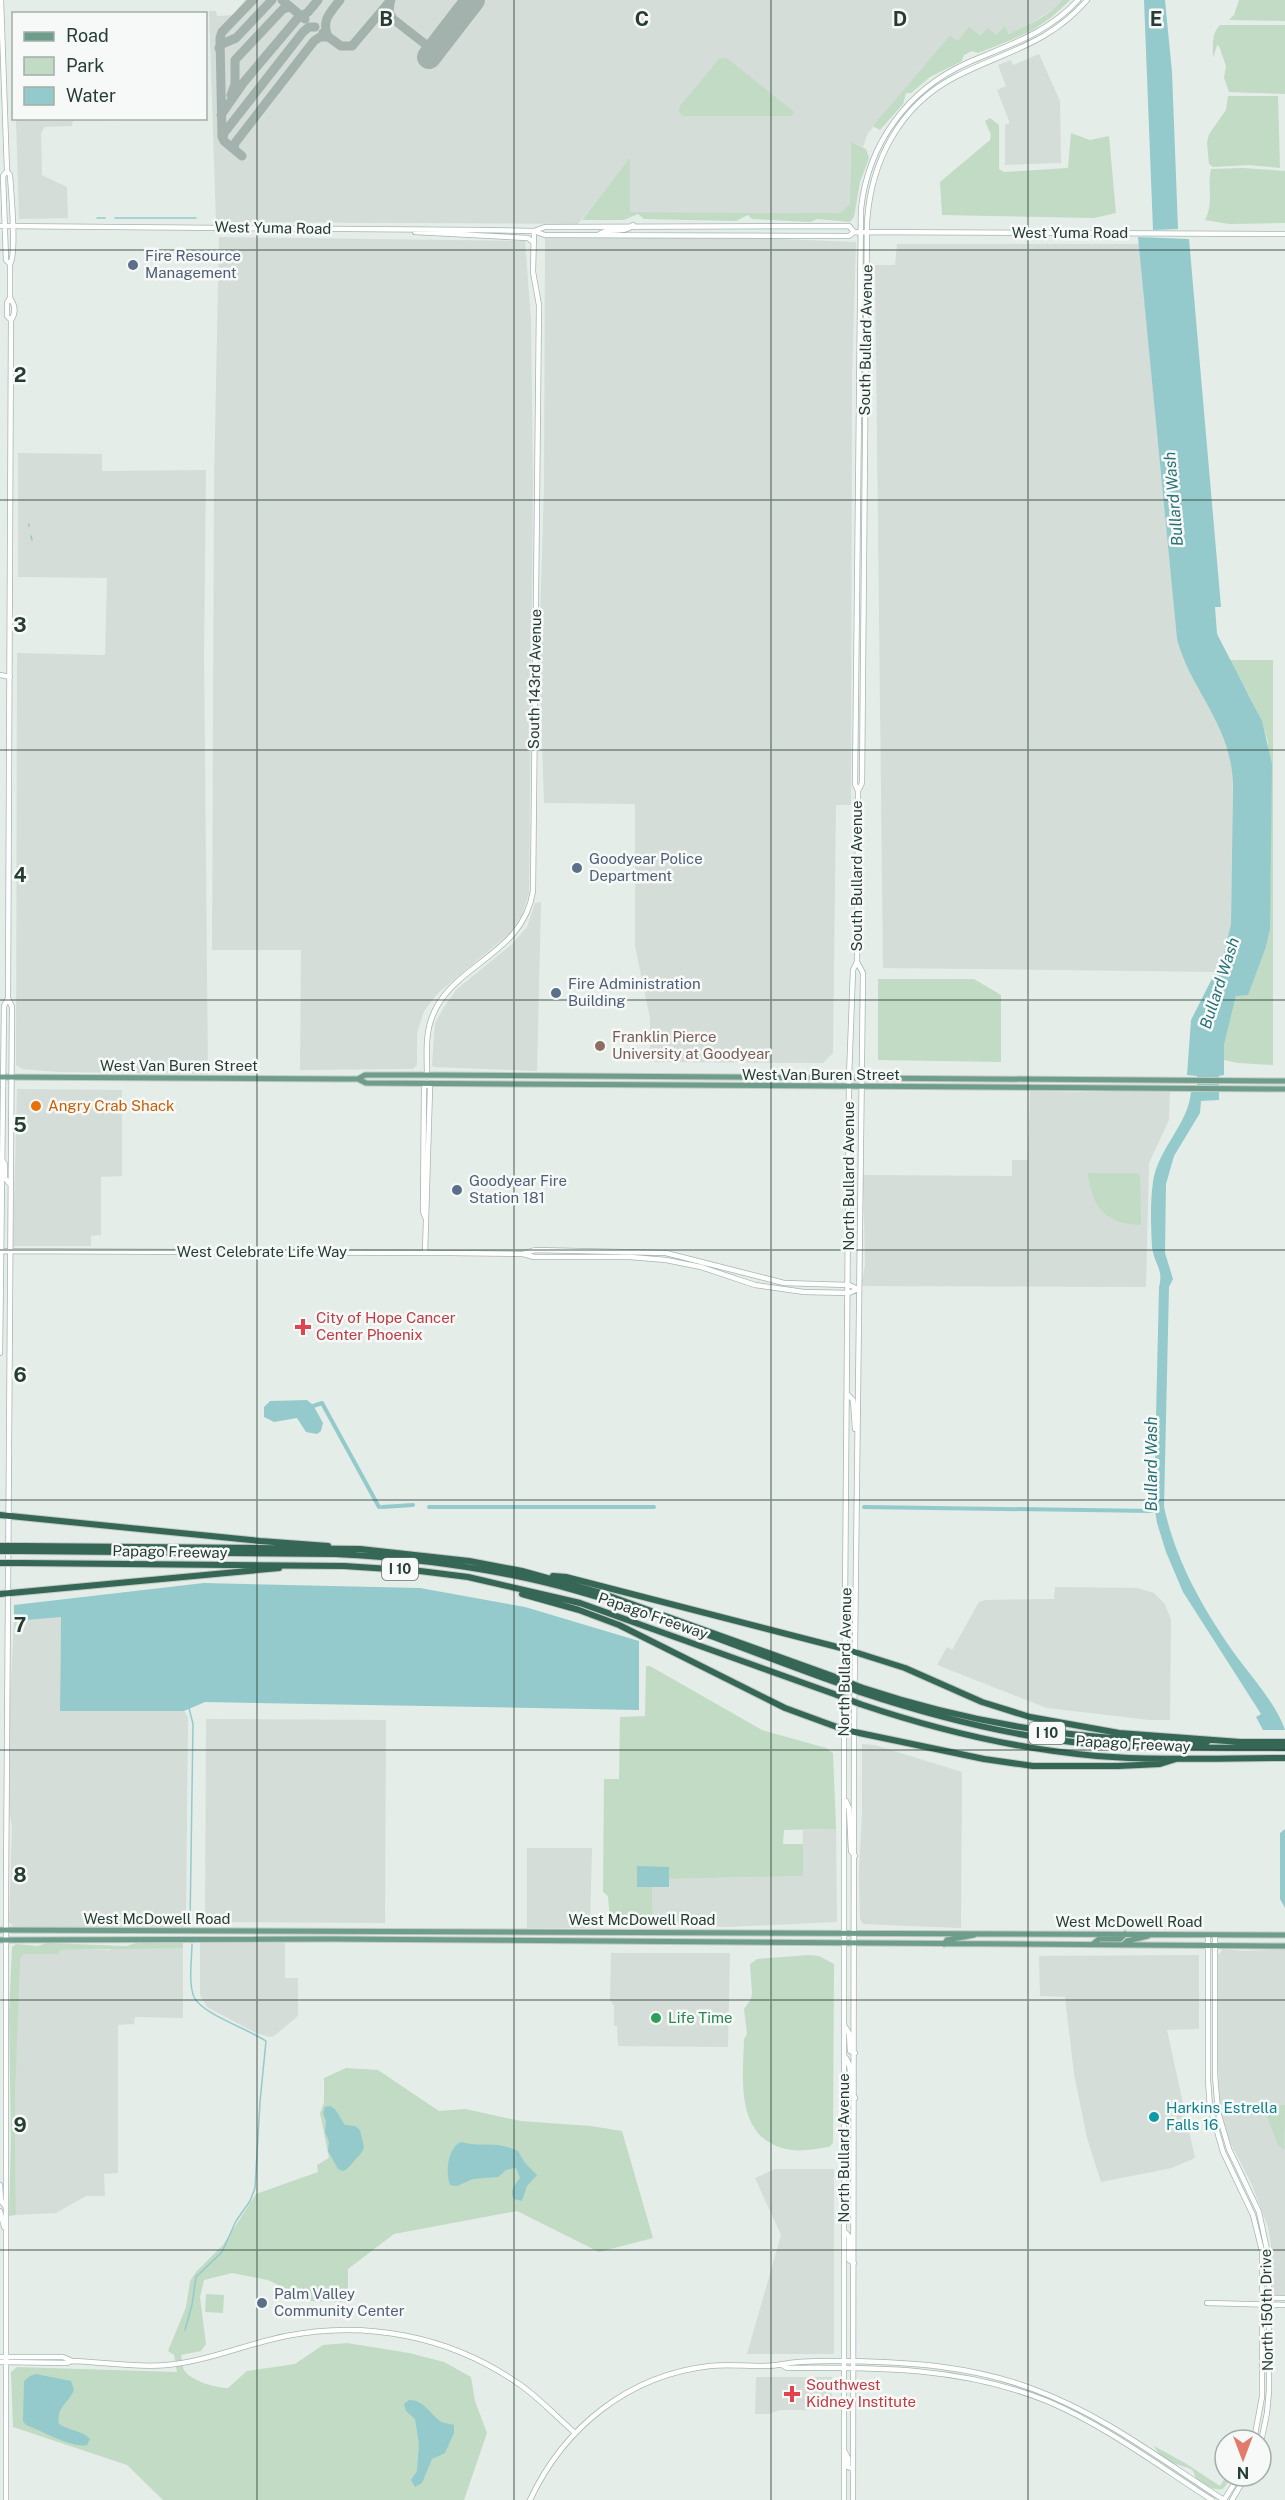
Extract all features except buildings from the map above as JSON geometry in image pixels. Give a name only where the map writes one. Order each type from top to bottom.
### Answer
[{"type":"highway","points":[[0,1515],[220,1538],[318,1544],[340,1549]]},
{"type":"highway","name":"Papago Freeway","points":[[0,1546],[21,1549],[340,1549],[437,1557],[531,1574],[617,1599],[860,1689],[955,1715],[1038,1731],[1136,1741],[1285,1742]]},
{"type":"highway","points":[[0,1551],[21,1549]]},
{"type":"highway","points":[[219,1550],[379,1556],[433,1561],[495,1571],[587,1594],[838,1681]]},
{"type":"highway","name":"Papago Freeway","points":[[0,1563],[295,1565],[420,1571],[580,1603],[860,1704],[925,1725],[1017,1745],[1097,1756],[1176,1759],[1285,1758]]},
{"type":"highway","points":[[0,1594],[191,1575],[270,1570],[295,1565]]},
{"type":"highway","points":[[531,1574],[566,1577],[845,1649],[905,1668],[982,1702],[1040,1719],[1119,1732],[1240,1742]]},
{"type":"highway","points":[[504,1586],[619,1625],[785,1708],[844,1730],[984,1759],[1033,1766],[1160,1764],[1176,1759]]},
{"type":"highway","points":[[860,1689],[922,1712],[992,1729],[1035,1736],[1091,1743],[1155,1747],[1285,1748]]},
{"type":"main road","points":[[1,0],[7,171],[10,176],[12,226],[13,259],[9,264]]},
{"type":"main road","name":"South Bullard Avenue","points":[[857,962],[858,791],[855,776],[857,232],[864,186],[872,161],[889,129],[910,102],[952,70],[1038,33],[1061,17],[1078,0]]},
{"type":"main road","name":"South Bullard Avenue","points":[[858,791],[862,783],[867,232],[870,194],[878,164],[894,132],[915,106],[940,86],[1042,38],[1065,23],[1088,0]]},
{"type":"main road","points":[[0,1353],[2,1077],[4,1006],[8,998],[11,320],[14,316],[14,306],[10,298],[9,264],[6,260],[2,226],[3,176],[7,171]]},
{"type":"main road","points":[[598,235],[604,231],[628,230],[633,225]]},
{"type":"main road","name":"West Yuma Road","points":[[534,231],[545,227],[633,225],[849,225],[857,232]]},
{"type":"main road","name":"West Yuma Road","points":[[2,226],[534,231],[545,234],[598,235],[849,236],[857,232],[1285,234]]},
{"type":"main road","points":[[386,230],[489,238],[528,238],[534,243]]},
{"type":"main road","name":"South 143rd Avenue","points":[[427,1075],[426,1047],[431,1019],[439,1003],[452,987],[516,933],[528,913],[533,891],[539,305],[533,272],[534,231]]},
{"type":"main road","points":[[0,675],[10,676]]},
{"type":"main road","name":"North Bullard Avenue","points":[[853,2500],[854,1732],[862,971],[857,962]]},
{"type":"main road","name":"North Bullard Avenue","points":[[844,2500],[844,1730],[849,1078],[853,970],[857,962]]},
{"type":"main road","points":[[6,2500],[3,2360],[6,2207],[3,2111],[3,1930],[9,1594],[9,1184],[12,1077],[12,1006],[8,998]]},
{"type":"main road","points":[[425,1253],[424,1088],[427,1075]]},
{"type":"main road","name":"West Van Buren Street","points":[[2,1077],[358,1079],[365,1076],[427,1075],[1285,1081]]},
{"type":"main road","points":[[543,1084],[547,1080],[558,1080],[565,1076]]},
{"type":"main road","name":"West Van Buren Street","points":[[358,1079],[366,1083],[850,1088],[1285,1089]]},
{"type":"main road","points":[[961,1079],[962,1088]]},
{"type":"main road","points":[[1,1159],[5,1164],[5,1178],[9,1184]]},
{"type":"main road","points":[[1,1187],[6,1191],[6,1203],[9,1208]]},
{"type":"main road","name":"West Celebrate Life Way","points":[[523,1254],[535,1250],[676,1255],[758,1278],[805,1285],[849,1285],[858,1289]]},
{"type":"main road","name":"West Celebrate Life Way","points":[[0,1251],[523,1254],[534,1257],[639,1258],[701,1267],[755,1284],[804,1292],[849,1293],[858,1289]]},
{"type":"main road","points":[[639,1258],[640,1252]]},
{"type":"main road","points":[[755,1284],[758,1278]]},
{"type":"main road","points":[[847,1394],[853,1400],[853,1424],[857,1438]]},
{"type":"main road","points":[[0,1399],[9,1399]]},
{"type":"main road","points":[[845,1799],[849,1808],[851,1851],[855,1856]]},
{"type":"main road","name":"West McDowell Road","points":[[3,1930],[1285,1935]]},
{"type":"main road","points":[[207,1931],[207,1939]]},
{"type":"main road","points":[[283,1931],[284,1939]]},
{"type":"main road","points":[[364,1932],[364,1940]]},
{"type":"main road","points":[[944,1944],[947,1940],[978,1934]]},
{"type":"main road","points":[[1034,1944],[1035,1934]]},
{"type":"main road","points":[[1092,1944],[1100,1940],[1120,1939],[1125,1934]]},
{"type":"main road","points":[[1123,1945],[1126,1941],[1143,1939],[1151,1935]]},
{"type":"main road","name":"North 150th Drive","points":[[1208,1935],[1209,2087],[1214,2122],[1223,2152],[1247,2200],[1262,2251],[1261,2407],[1257,2428]]},
{"type":"main road","name":"North 150th Drive","points":[[1215,1935],[1216,2098],[1220,2121],[1229,2149],[1262,2222],[1268,2250],[1268,2408],[1264,2428]]},
{"type":"main road","name":"West McDowell Road","points":[[3,1940],[284,1939],[1285,1946]]},
{"type":"main road","points":[[844,2024],[849,2033],[850,2051],[855,2054]]},
{"type":"main road","points":[[844,2056],[849,2061],[850,2091],[855,2098]]},
{"type":"main road","points":[[1223,2152],[1229,2149]]},
{"type":"main road","points":[[0,2185],[2,2201],[6,2207]]},
{"type":"main road","points":[[0,2211],[6,2230]]},
{"type":"main road","points":[[845,2232],[849,2236],[849,2260],[854,2263]]},
{"type":"main road","points":[[1262,2298],[1285,2298]]},
{"type":"main road","points":[[1207,2303],[1285,2305]]},
{"type":"main road","points":[[3,2360],[67,2363],[72,2361],[141,2366],[175,2364],[309,2332],[351,2330],[401,2334],[448,2347],[496,2369],[527,2390],[574,2432]]},
{"type":"main road","points":[[530,2500],[553,2458],[574,2432],[620,2397],[663,2376],[716,2365],[782,2365],[787,2368],[844,2364],[854,2361],[903,2362],[953,2367],[1015,2382],[1075,2408],[1224,2500]]},
{"type":"main road","points":[[844,2364],[854,2368],[914,2369],[952,2374],[1014,2389],[1056,2405],[1098,2428],[1212,2500]]},
{"type":"main road","points":[[952,2374],[953,2367]]},
{"type":"main road","points":[[1261,2407],[1268,2408]]},
{"type":"main road","points":[[844,2451],[848,2458],[848,2467],[853,2469]]},
{"type":"shaded area","points":[[245,0],[1062,0],[1058,6],[1025,27],[1007,34],[1005,26],[996,35],[958,41],[950,35],[868,133],[863,147],[851,142],[850,204],[840,213],[630,212],[630,159],[578,224],[216,222],[209,11],[216,11],[217,16],[233,15]]},
{"type":"shaded area","points":[[1039,54],[1060,101],[1061,163],[1005,165],[1005,124],[1009,124],[1009,121],[997,90],[1006,86],[998,65],[1011,60],[1013,65]]},
{"type":"shaded area","points":[[16,120],[128,120],[73,121],[72,126],[45,127],[41,133],[42,175],[67,187],[68,218],[19,219]]},
{"type":"shaded area","points":[[219,237],[525,241],[531,319],[533,487],[529,893],[522,915],[510,933],[438,993],[424,1011],[417,1033],[417,1065],[413,1069],[300,1070],[301,950],[212,950],[214,483]]},
{"type":"shaded area","points":[[545,237],[856,242],[852,376],[851,805],[836,805],[833,1053],[823,1063],[650,1062],[650,1018],[635,946],[635,804],[544,803],[539,653],[544,486]]},
{"type":"shaded area","points":[[897,244],[1139,244],[1177,639],[1196,685],[1222,731],[1233,765],[1231,924],[1217,972],[883,968],[875,265],[895,265]]},
{"type":"shaded area","points":[[18,453],[102,454],[102,471],[206,470],[204,654],[208,1074],[59,1072],[22,1069],[16,1065],[17,653],[105,655],[107,578],[18,577]]},
{"type":"shaded area","points":[[541,902],[537,1071],[434,1067],[432,1065],[435,1023],[446,1004],[457,989],[511,945],[527,927],[535,903]]},
{"type":"shaded area","points":[[17,1089],[122,1090],[122,1176],[101,1177],[101,1235],[91,1236],[91,1246],[13,1246]]},
{"type":"shaded area","points":[[1030,1090],[1075,1092],[1170,1090],[1169,1120],[1149,1163],[1146,1287],[861,1286],[865,1266],[863,1175],[1012,1176],[1012,1160],[1028,1160]]},
{"type":"shaded area","points":[[1055,1587],[1138,1588],[1154,1593],[1165,1604],[1171,1620],[1170,1720],[1150,1720],[1047,1708],[937,1665],[947,1647],[952,1650],[979,1602],[1054,1599]]},
{"type":"shaded area","points":[[61,1616],[60,1711],[184,1711],[188,1717],[186,1927],[53,1928],[13,1926],[9,1922],[12,1828],[9,1809],[10,1699],[14,1621]]},
{"type":"shaded area","points":[[206,1719],[386,1720],[385,1923],[205,1922]]},
{"type":"shaded area","points":[[862,1744],[875,1745],[962,1772],[961,1928],[863,1924],[860,1919]]},
{"type":"shaded area","points":[[836,1829],[837,1922],[727,1927],[653,1924],[652,1887],[668,1887],[669,1879],[802,1876],[803,1830]]},
{"type":"shaded area","points":[[527,1848],[592,1848],[590,1928],[527,1928]]},
{"type":"shaded area","points":[[200,1942],[285,1943],[285,1978],[298,1978],[298,2016],[270,2037],[256,2033],[207,2007],[200,1995]]},
{"type":"shaded area","points":[[111,1948],[183,1948],[183,2018],[135,2017],[134,2024],[118,2025],[118,2173],[104,2174],[105,2196],[86,2196],[56,2213],[16,2215],[15,2101],[19,1961],[24,1954],[59,1954],[59,1950],[111,1950]]},
{"type":"shaded area","points":[[1223,1949],[1244,1951],[1285,1949],[1285,2296],[1275,2295],[1272,2292],[1271,2244],[1268,2227],[1252,2185],[1228,2138],[1220,2110],[1217,2042],[1218,1955]]},
{"type":"shaded area","points":[[611,1953],[730,1953],[728,2047],[618,2046],[617,2026],[614,2026],[614,2006],[610,2000]]},
{"type":"shaded area","points":[[1199,1955],[1199,2029],[1167,2030],[1195,2158],[1172,2168],[1101,2182],[1087,2138],[1074,2074],[1065,1997],[1040,1996],[1039,1956]]},
{"type":"shaded area","points":[[775,2169],[834,2169],[834,2354],[747,2354],[781,2235],[755,2178]]},
{"type":"shaded area","points":[[756,2377],[832,2377],[832,2404],[821,2404],[808,2410],[780,2410],[769,2414],[755,2414]]},
{"type":"green space","points":[[1062,0],[1070,0],[1038,27],[978,53],[972,51],[964,55],[962,61],[930,77],[911,93],[906,93],[903,104],[880,130],[873,126],[950,35],[958,41],[969,27],[980,36],[988,28],[996,35],[1005,26],[1008,34],[1044,16]]},
{"type":"green space","points":[[1239,0],[1285,0],[1285,21],[1229,20],[1234,15]]},
{"type":"green space","points":[[1220,25],[1285,25],[1285,94],[1229,92],[1224,78],[1226,66],[1217,45],[1213,58],[1214,36]]},
{"type":"green space","points":[[719,59],[728,59],[794,112],[792,116],[683,116],[679,112],[680,106]]},
{"type":"green space","points":[[1228,96],[1278,96],[1280,168],[1250,165],[1213,167],[1209,164],[1207,143],[1209,134],[1226,110]]},
{"type":"green space","points":[[990,118],[999,125],[999,169],[1004,172],[1068,168],[1071,133],[1090,140],[1109,136],[1116,213],[1094,218],[942,215],[940,182],[990,140],[991,135],[985,121]]},
{"type":"green space","points":[[851,142],[866,149],[869,158],[860,182],[854,217],[850,222],[817,219],[810,222],[752,219],[748,215],[736,221],[644,219],[638,214],[624,220],[582,220],[630,158],[630,212],[840,213],[850,204]]},
{"type":"green space","points":[[1243,168],[1285,171],[1285,223],[1229,224],[1205,220],[1210,201],[1211,169]]},
{"type":"green space","points":[[1229,660],[1273,660],[1273,1065],[1224,1060],[1224,1045],[1236,996],[1255,975],[1270,929],[1268,742],[1256,710]]},
{"type":"green space","points":[[878,979],[974,979],[1001,995],[1001,1062],[878,1060]]},
{"type":"green space","points":[[1088,1173],[1137,1173],[1140,1175],[1141,1225],[1118,1221],[1102,1211],[1093,1195]]},
{"type":"green space","points":[[646,1666],[650,1666],[762,1730],[826,1748],[833,1753],[836,1829],[784,1830],[783,1844],[803,1844],[803,1876],[669,1879],[668,1867],[637,1887],[652,1887],[653,1924],[638,1921],[610,1922],[608,1896],[603,1892],[604,1779],[619,1779],[620,1717],[645,1716]]},
{"type":"green space","points":[[140,1942],[183,1942],[183,1948],[59,1950],[59,1954],[24,1954],[20,1959],[15,2101],[16,2215],[9,2216],[11,2138],[9,2013],[12,1947],[16,1944],[37,1946],[47,1943],[126,1946]]},
{"type":"green space","points":[[819,1956],[834,1964],[833,2143],[829,2147],[794,2150],[782,2148],[767,2141],[756,2130],[749,2117],[743,2086],[744,2039],[747,2034],[744,2009],[752,1993],[750,1964],[757,1959]]},
{"type":"green space","points":[[346,2068],[378,2070],[439,2111],[465,2109],[521,2121],[591,2126],[622,2131],[653,2238],[599,2252],[517,2211],[394,2234],[348,2269],[348,2302],[311,2301],[268,2280],[232,2273],[204,2280],[200,2297],[206,2344],[201,2351],[181,2355],[187,2374],[204,2383],[228,2388],[247,2371],[295,2364],[323,2345],[347,2343],[409,2353],[444,2362],[471,2377],[475,2401],[487,2433],[464,2500],[163,2500],[127,2465],[13,2427],[11,2372],[17,2367],[177,2372],[174,2355],[168,2351],[186,2307],[190,2281],[223,2245],[256,2194],[318,2172],[317,2165],[329,2158],[320,2113],[324,2103],[324,2078]]},
{"type":"green space","points":[[1285,2105],[1284,2150],[1278,2145],[1266,2114],[1266,2109],[1271,2107],[1272,2110]]},
{"type":"green space","points":[[206,2294],[224,2295],[223,2313],[205,2312]]},
{"type":"green space","points":[[1154,2446],[1213,2481],[1213,2488],[1224,2488],[1216,2489],[1209,2487],[1196,2478],[1190,2469],[1169,2461],[1158,2453]]},
{"type":"water","points":[[1144,0],[1165,0],[1172,72],[1178,229],[1153,230]]},
{"type":"water","name":"Bullard Wash","points":[[1138,237],[1189,239],[1221,607],[1215,607],[1217,634],[1262,721],[1272,764],[1270,929],[1266,947],[1248,995],[1236,996],[1224,1045],[1224,1075],[1219,1076],[1219,1100],[1201,1101],[1200,1113],[1174,1156],[1166,1184],[1165,1253],[1173,1279],[1169,1287],[1164,1507],[1184,1567],[1203,1604],[1225,1640],[1270,1702],[1285,1730],[1263,1730],[1256,1717],[1261,1714],[1183,1592],[1166,1552],[1154,1504],[1160,1271],[1152,1247],[1152,1190],[1156,1170],[1189,1104],[1191,1092],[1197,1092],[1197,1076],[1187,1075],[1191,1020],[1223,957],[1231,924],[1233,784],[1226,743],[1192,676],[1177,639]]},
{"type":"water","points":[[307,1400],[313,1405],[323,1423],[321,1431],[317,1434],[306,1432],[297,1418],[274,1422],[264,1417],[264,1407],[270,1401]]},
{"type":"water","points":[[204,1583],[420,1588],[525,1607],[639,1641],[639,1710],[205,1702],[184,1711],[60,1711],[61,1617],[14,1621],[14,1605]]},
{"type":"water","points":[[1285,1829],[1285,1908],[1280,1899],[1280,1833]]},
{"type":"water","points":[[637,1866],[669,1867],[669,1887],[637,1887]]},
{"type":"water","points":[[330,2106],[335,2109],[345,2125],[355,2126],[360,2130],[364,2145],[361,2153],[343,2171],[338,2169],[328,2151],[329,2142],[325,2132],[326,2121],[323,2113],[325,2107]]},
{"type":"water","points":[[461,2142],[496,2145],[518,2151],[525,2163],[537,2175],[527,2186],[522,2201],[514,2199],[512,2193],[520,2178],[516,2168],[506,2170],[498,2177],[473,2179],[457,2186],[450,2185],[448,2174],[450,2154]]},
{"type":"water","points":[[36,2374],[71,2381],[74,2390],[59,2413],[59,2424],[87,2436],[90,2439],[87,2445],[66,2442],[26,2425],[23,2421],[24,2381]]},
{"type":"water","points":[[409,2400],[419,2402],[442,2422],[454,2425],[454,2433],[445,2453],[432,2459],[422,2483],[415,2487],[411,2480],[417,2471],[419,2444],[415,2419],[406,2411],[404,2404]]},
{"type":"waterway","points":[[97,218],[105,218]]},
{"type":"waterway","points":[[115,218],[196,218]]},
{"type":"waterway","points":[[31,536],[32,540]]},
{"type":"waterway","points":[[313,1406],[322,1403],[379,1507]]},
{"type":"waterway","points":[[382,1507],[413,1505]]},
{"type":"waterway","points":[[429,1507],[654,1507]]},
{"type":"waterway","name":"Bullard Wash","points":[[864,1507],[1153,1511]]},
{"type":"waterway","points":[[189,1708],[193,1724],[190,1925]]},
{"type":"waterway","points":[[185,2330],[196,2277],[222,2252],[255,2188],[266,2041],[206,2009],[194,1997],[191,1985],[192,1944]]},
{"type":"taxiway","points":[[242,156],[222,137],[220,38],[222,32],[253,0]]},
{"type":"taxiway","points":[[219,48],[222,44],[236,38],[272,0]]},
{"type":"taxiway","points":[[282,0],[305,19]]},
{"type":"taxiway","points":[[221,115],[244,82],[297,19],[308,12],[318,0]]},
{"type":"taxiway","points":[[234,149],[235,143],[314,41],[320,37],[328,37],[326,21],[340,0]]},
{"type":"taxiway","points":[[323,33],[341,46],[352,46],[391,0]]},
{"type":"taxiway","points":[[390,3],[389,12],[393,19],[434,51]]},
{"type":"taxiway","points":[[231,95],[235,84],[235,60],[283,9],[291,7]]},
{"type":"taxiway","points":[[223,138],[224,133],[303,32],[309,27],[315,27]]},
{"type":"runway","points":[[429,57],[473,0]]},
{"type":"place","name":"Fire Resource Management","points":[[133,265]]},
{"type":"place","name":"Goodyear Police Department","points":[[577,868]]},
{"type":"place","name":"Fire Administration Building","points":[[556,993]]},
{"type":"place","name":"Franklin Pierce University at Goodyear","points":[[600,1046]]},
{"type":"place","name":"Angry Crab Shack","points":[[36,1106]]},
{"type":"place","name":"Goodyear Fire Station 181","points":[[457,1190]]},
{"type":"place","name":"City of Hope Cancer Center Phoenix","points":[[303,1327]]},
{"type":"place","name":"Life Time","points":[[656,2018]]},
{"type":"place","name":"Harkins Estrella Falls 16","points":[[1154,2117]]},
{"type":"place","name":"Palm Valley Community Center","points":[[262,2303]]},
{"type":"place","name":"Southwest Kidney Institute","points":[[792,2394]]}]
